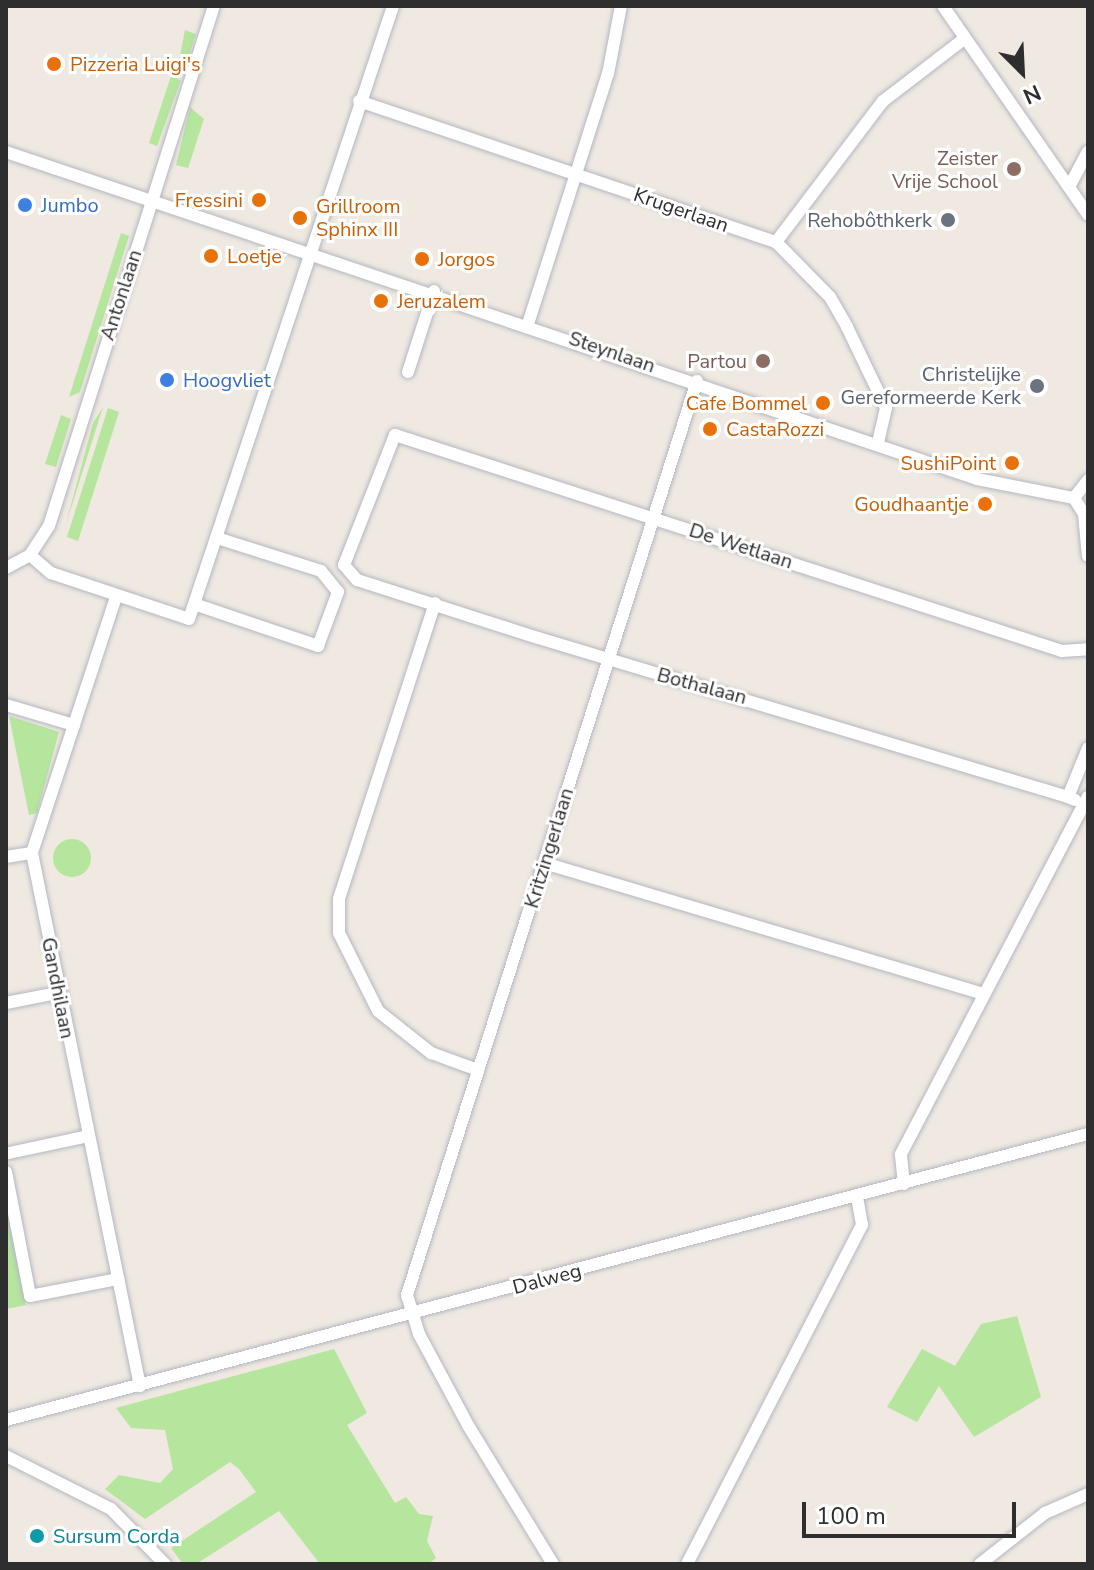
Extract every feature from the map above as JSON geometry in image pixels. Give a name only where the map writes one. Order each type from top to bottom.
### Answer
[{"type":"street","name":"Antonlaan","points":[[30,555],[49,526],[214,6]]},
{"type":"street","points":[[6,568],[30,555],[51,573],[189,619],[197,605],[220,539],[310,249],[393,6]]},
{"type":"street","points":[[528,324],[608,74],[621,6]]},
{"type":"street","points":[[943,6],[1088,215]]},
{"type":"street","points":[[776,242],[883,101],[965,38]]},
{"type":"street","name":"Krugerlaan","points":[[359,101],[776,242],[830,297],[847,327],[886,408],[878,444]]},
{"type":"street","name":"Steynlaan","points":[[6,152],[310,249],[977,479],[1074,498]]},
{"type":"street","points":[[1069,187],[1088,152]]},
{"type":"street","points":[[408,372],[434,291]]},
{"type":"street","name":"Kritzingerlaan","points":[[412,1315],[407,1295],[697,381]]},
{"type":"street","name":"De Wetlaan","points":[[344,565],[395,435],[1062,651],[1088,649]]},
{"type":"street","points":[[1088,480],[1074,498],[1084,514],[1088,556]]},
{"type":"street","points":[[197,605],[318,646],[338,592],[321,571],[220,539]]},
{"type":"street","name":"Bothalaan","points":[[344,565],[357,580],[1079,799]]},
{"type":"street","name":"Gandhilaan","points":[[116,597],[32,853],[140,1386]]},
{"type":"street","points":[[435,603],[339,899],[339,933],[378,1011],[431,1053],[478,1070]]},
{"type":"street","points":[[6,705],[74,725]]},
{"type":"street","points":[[904,1184],[901,1154],[1079,799],[1088,748]]},
{"type":"street","points":[[6,857],[32,853]]},
{"type":"street","points":[[544,863],[983,994]]},
{"type":"street","points":[[6,1003],[58,993]]},
{"type":"street","name":"Dalweg","points":[[6,1420],[1088,1134]]},
{"type":"street","points":[[6,1138],[7,1154],[89,1136]]},
{"type":"street","points":[[6,1172],[30,1296],[118,1279]]},
{"type":"street","points":[[687,1564],[862,1225],[857,1196]]},
{"type":"street","points":[[412,1315],[553,1564]]},
{"type":"street","points":[[6,1456],[111,1509],[165,1564]]},
{"type":"street","points":[[980,1564],[1045,1513],[1088,1494]]},
{"type":"green space","points":[[185,30],[196,34],[184,70],[177,71]]},
{"type":"green space","points":[[171,76],[181,80],[157,146],[149,143]]},
{"type":"green space","points":[[190,107],[204,119],[188,168],[176,165]]},
{"type":"green space","points":[[121,233],[129,236],[80,392],[69,397]]},
{"type":"green space","points":[[103,407],[65,527],[93,423]]},
{"type":"green space","points":[[108,408],[119,412],[78,541],[67,537]]},
{"type":"green space","points":[[61,415],[71,419],[56,467],[45,464]]},
{"type":"green space","points":[[9,716],[59,732],[37,813],[29,815]]},
{"type":"green space","points":[[72,839],[85,845],[91,858],[85,871],[72,877],[59,871],[53,858],[59,845]]},
{"type":"green space","points":[[6,1202],[26,1305],[6,1309]]},
{"type":"green space","points":[[1017,1316],[1041,1397],[974,1437],[939,1386],[917,1422],[887,1407],[922,1349],[955,1366],[981,1324]]},
{"type":"green space","points":[[334,1349],[367,1413],[347,1425],[395,1503],[406,1497],[419,1514],[433,1516],[427,1541],[436,1558],[428,1564],[320,1564],[279,1511],[196,1564],[183,1564],[171,1548],[256,1492],[239,1469],[230,1462],[145,1519],[105,1489],[119,1475],[160,1483],[173,1469],[165,1430],[131,1428],[116,1408]]},
{"type":"place","name":"Pizzeria Luigi's","points":[[54,64]]},
{"type":"place","name":"Zeister Vrije School","points":[[1014,169]]},
{"type":"place","name":"Fressini","points":[[259,200]]},
{"type":"place","name":"Jumbo","points":[[25,205]]},
{"type":"place","name":"Grillroom Sphinx III","points":[[300,218]]},
{"type":"place","name":"Rehobôthkerk","points":[[948,220]]},
{"type":"place","name":"Loetje","points":[[211,256]]},
{"type":"place","name":"Jorgos","points":[[422,259]]},
{"type":"place","name":"Jeruzalem","points":[[381,301]]},
{"type":"place","name":"Partou","points":[[763,361]]},
{"type":"place","name":"Hoogvliet","points":[[167,380]]},
{"type":"place","name":"Christelijke Gereformeerde Kerk","points":[[1037,386]]},
{"type":"place","name":"Cafe Bommel","points":[[823,403]]},
{"type":"place","name":"CastaRozzi","points":[[710,429]]},
{"type":"place","name":"SushiPoint","points":[[1012,463]]},
{"type":"place","name":"Goudhaantje","points":[[985,504]]},
{"type":"place","name":"Sursum Corda","points":[[37,1536]]}]
